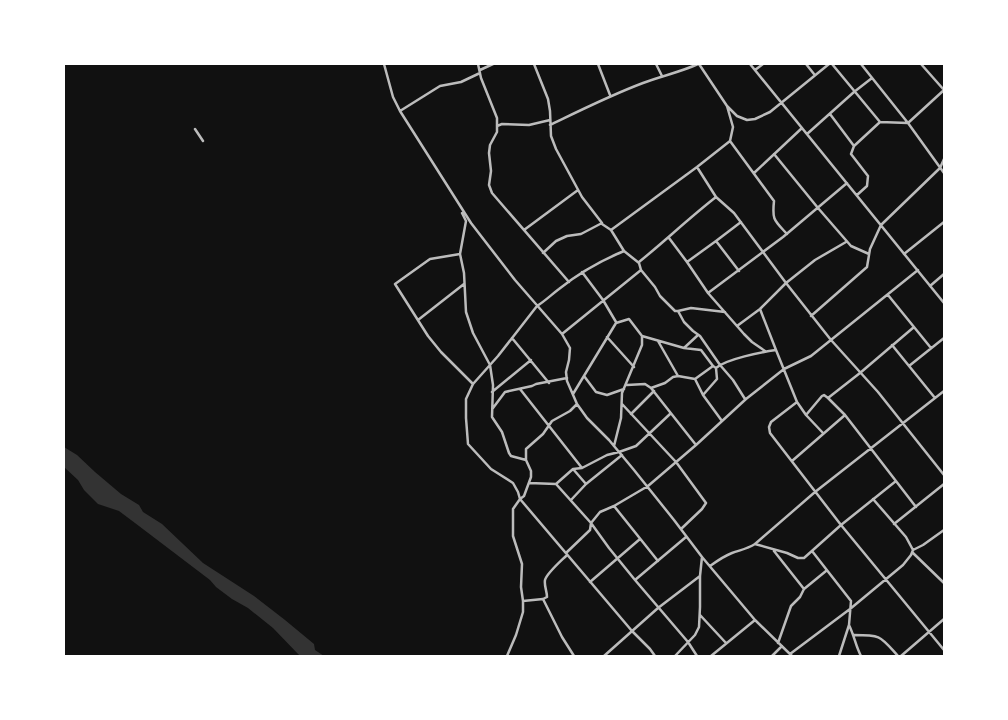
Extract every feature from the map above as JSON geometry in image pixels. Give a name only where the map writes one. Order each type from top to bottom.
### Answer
[{"type":"street","points":[[384,64],[393,98],[400,111],[470,223],[537,306],[556,326],[570,348],[566,372],[577,404],[648,486],[702,558],[755,620],[791,655],[906,562],[913,551],[944,530]]},
{"type":"street","points":[[478,64],[497,118],[497,132],[490,146],[489,153],[491,171],[489,185],[492,193],[569,282]]},
{"type":"street","points":[[400,111],[440,86],[461,82],[493,64]]},
{"type":"street","points":[[534,64],[548,99],[551,136],[556,149],[582,197],[602,223],[611,230],[624,251],[638,263],[660,296],[675,311],[691,308],[725,312]]},
{"type":"street","points":[[598,64],[610,96]]},
{"type":"street","points":[[656,64],[662,76]]},
{"type":"street","points":[[550,125],[610,96],[699,64],[728,106],[737,116],[747,120],[755,119],[770,112],[815,74],[830,64],[880,122]]},
{"type":"street","points":[[750,64],[944,303]]},
{"type":"street","points":[[755,70],[763,64]]},
{"type":"street","points":[[806,64],[815,74]]},
{"type":"street","points":[[861,64],[908,123],[944,173]]},
{"type":"street","points":[[857,195],[867,186],[868,176],[852,154],[854,146],[880,122],[908,123],[944,90],[921,64]]},
{"type":"street","points":[[807,134],[872,78]]},
{"type":"street","points":[[611,230],[730,141],[733,127],[728,106]]},
{"type":"street","points":[[830,114],[854,146]]},
{"type":"street","points":[[497,126],[502,124],[529,125],[550,120]]},
{"type":"street","points":[[754,172],[802,128]]},
{"type":"street","points":[[195,129],[202,141]]},
{"type":"street","points":[[730,141],[774,200],[773,215],[776,222],[787,234]]},
{"type":"street","points":[[774,154],[846,242],[869,254]]},
{"type":"street","points":[[811,316],[867,267],[870,248],[881,225],[940,168],[944,159]]},
{"type":"street","points":[[697,167],[716,197],[734,212],[811,316],[944,475]]},
{"type":"street","points":[[708,293],[787,234],[847,183]]},
{"type":"street","points":[[524,230],[578,190]]},
{"type":"street","points":[[638,263],[716,197]]},
{"type":"street","points":[[460,207],[466,221],[460,254],[464,273],[466,312],[475,338],[490,364],[492,376],[492,417],[502,432],[509,453],[512,456],[526,460]]},
{"type":"street","points":[[687,262],[741,222]]},
{"type":"street","points":[[904,254],[944,222]]},
{"type":"street","points":[[543,252],[556,241],[567,236],[582,234],[602,223]]},
{"type":"street","points":[[669,238],[708,293],[752,342],[766,351]]},
{"type":"street","points":[[716,241],[739,271]]},
{"type":"street","points":[[737,326],[760,309],[786,283],[815,260],[846,242]]},
{"type":"street","points":[[624,251],[582,272],[537,306],[473,384],[466,399],[468,444],[491,469],[513,483],[520,499],[632,632],[655,656]]},
{"type":"street","points":[[460,254],[430,259],[395,284],[441,352],[473,384]]},
{"type":"street","points":[[562,334],[641,270]]},
{"type":"street","points":[[523,602],[543,599],[547,595],[545,580],[548,575],[590,530],[591,523],[600,512],[648,486],[746,399],[784,369],[811,356],[918,270]]},
{"type":"street","points":[[582,272],[603,300],[616,323]]},
{"type":"street","points":[[930,286],[944,274]]},
{"type":"street","points":[[418,320],[464,284]]},
{"type":"street","points":[[888,295],[931,348]]},
{"type":"street","points":[[760,309],[797,402],[823,433]]},
{"type":"street","points":[[678,311],[684,322],[698,334],[746,399]]},
{"type":"street","points":[[573,394],[616,323],[629,319],[642,336],[642,345],[622,393],[621,418],[614,446]]},
{"type":"street","points":[[828,398],[914,326]]},
{"type":"street","points":[[684,348],[698,334]]},
{"type":"street","points":[[642,336],[684,348],[701,350],[707,346]]},
{"type":"street","points":[[607,337],[634,366]]},
{"type":"street","points":[[512,338],[549,383]]},
{"type":"street","points":[[909,366],[944,338]]},
{"type":"street","points":[[657,340],[678,376]]},
{"type":"street","points":[[892,345],[935,398]]},
{"type":"street","points":[[701,350],[715,367],[717,379],[702,394]]},
{"type":"street","points":[[651,388],[665,384],[673,377],[694,379],[720,365],[766,351],[776,350]]},
{"type":"street","points":[[492,392],[531,360]]},
{"type":"street","points":[[584,376],[596,392],[602,394],[607,395],[624,389]]},
{"type":"street","points":[[493,408],[505,392],[567,378]]},
{"type":"street","points":[[694,379],[702,394],[722,421]]},
{"type":"street","points":[[626,385],[645,384],[651,388],[696,445]]},
{"type":"street","points":[[520,389],[582,468]]},
{"type":"street","points":[[630,414],[654,391]]},
{"type":"street","points":[[710,566],[733,552],[745,550],[755,544],[815,492],[944,391]]},
{"type":"street","points":[[806,415],[822,396],[824,395],[828,398],[845,415],[916,507]]},
{"type":"street","points":[[797,402],[773,421],[769,427],[770,433],[841,525],[944,650]]},
{"type":"street","points":[[507,656],[523,612],[522,564],[513,536],[513,509],[524,496],[531,477],[531,471],[526,460],[526,449],[549,425],[557,418],[570,412],[577,404]]},
{"type":"street","points":[[622,404],[676,462],[706,503],[702,510],[681,529]]},
{"type":"street","points":[[529,483],[556,484],[572,469],[582,468],[607,455],[636,446],[670,414]]},
{"type":"street","points":[[792,461],[845,415]]},
{"type":"street","points":[[570,500],[586,484],[622,455]]},
{"type":"street","points":[[572,469],[586,484]]},
{"type":"street","points":[[755,544],[798,558],[804,558],[841,525],[896,481]]},
{"type":"street","points":[[556,484],[591,523],[617,559],[688,642],[697,656]]},
{"type":"street","points":[[894,524],[944,484]]},
{"type":"street","points":[[873,499],[906,537],[913,551],[944,582]]},
{"type":"street","points":[[614,506],[658,561]]},
{"type":"street","points":[[634,580],[686,537]]},
{"type":"street","points":[[590,582],[641,539]]},
{"type":"street","points":[[773,550],[804,589]]},
{"type":"street","points":[[812,552],[851,601],[849,625],[839,656]]},
{"type":"street","points":[[675,656],[698,630],[702,558]]},
{"type":"street","points":[[778,642],[791,606],[804,589],[826,571]]},
{"type":"street","points":[[604,656],[658,608],[700,576]]},
{"type":"street","points":[[543,599],[574,656]]},
{"type":"street","points":[[700,614],[726,643]]},
{"type":"street","points":[[854,635],[873,635],[879,637],[899,656],[944,618]]},
{"type":"street","points":[[711,656],[755,620]]},
{"type":"street","points":[[849,625],[861,656]]},
{"type":"street","points":[[772,656],[782,646]]},
{"type":"shaded area","points":[[64,447],[77,455],[121,494],[139,505],[143,512],[162,524],[203,563],[254,596],[285,620],[314,644],[315,650],[324,656],[300,656],[273,628],[248,608],[216,587],[210,580],[119,511],[98,504],[84,490],[78,480],[64,467]]}]
